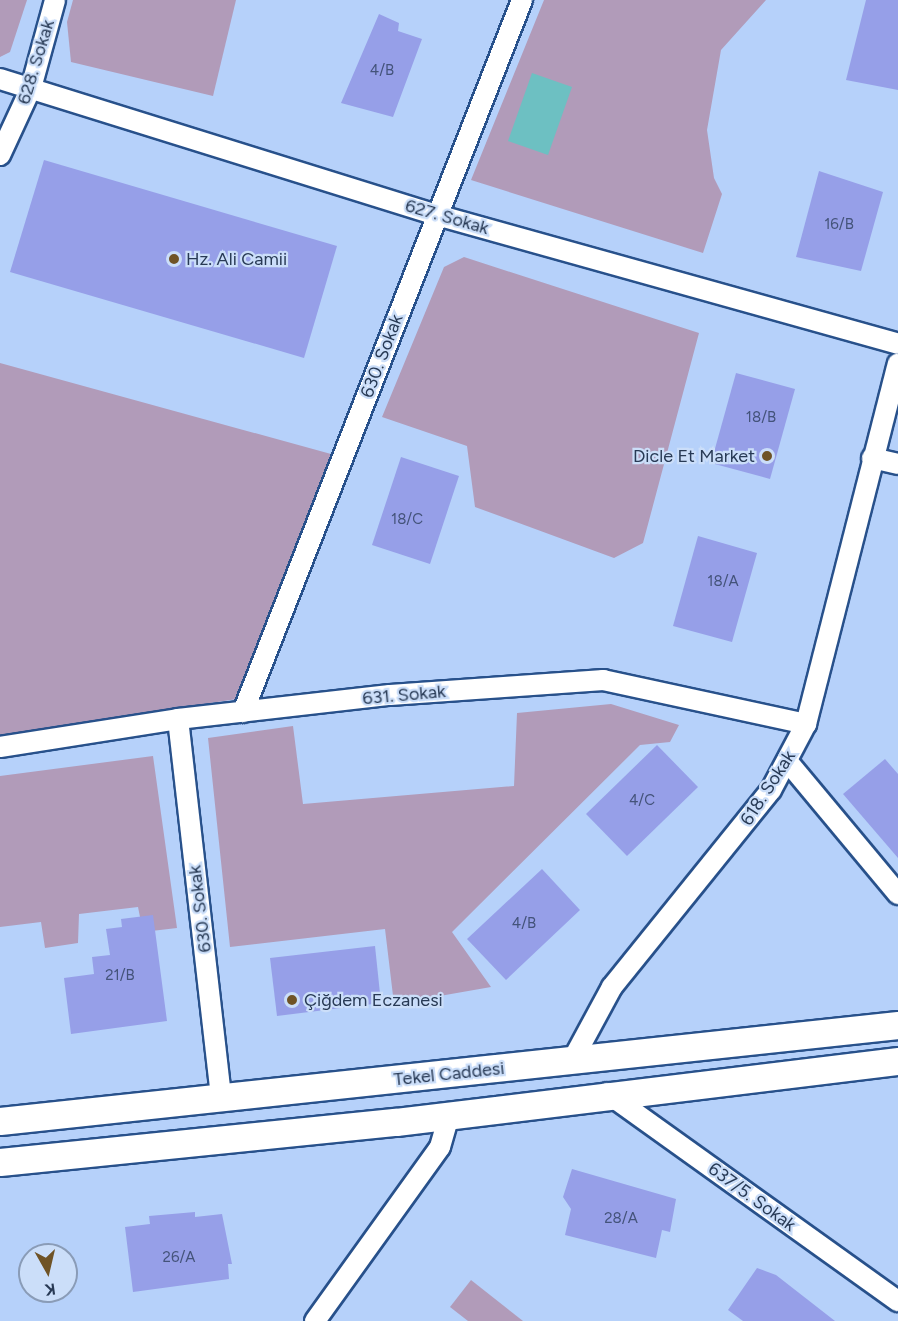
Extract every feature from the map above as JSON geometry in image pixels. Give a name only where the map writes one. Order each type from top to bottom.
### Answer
[{"type":"main road","name":"Tekel Caddesi","points":[[0,1121],[898,1025]]},
{"type":"main road","points":[[0,1162],[449,1116],[607,1093],[898,1061]]},
{"type":"street","name":"628. Sokak","points":[[0,155],[31,88],[55,0]]},
{"type":"street","name":"630. Sokak","points":[[243,712],[522,0]]},
{"type":"street","name":"627. Sokak","points":[[0,79],[437,215],[898,344]]},
{"type":"street","name":"618. Sokak","points":[[572,1061],[612,987],[711,869],[788,762],[806,724],[872,458],[898,364]]},
{"type":"street","points":[[872,458],[898,464]]},
{"type":"street","name":"631. Sokak","points":[[0,747],[178,718],[390,695],[603,680],[806,724]]},
{"type":"street","name":"630. Sokak","points":[[178,718],[221,1099]]},
{"type":"street","points":[[788,762],[898,894]]},
{"type":"street","name":"637/5. Sokak","points":[[607,1093],[898,1301]]},
{"type":"street","points":[[315,1321],[440,1147],[449,1116]]},
{"type":"shaded area","points":[[0,0],[27,0],[10,52],[0,57]]},
{"type":"shaded area","points":[[73,0],[236,0],[213,96],[71,62],[67,22]]},
{"type":"shaded area","points":[[544,0],[766,0],[721,50],[707,130],[714,178],[722,194],[703,253],[471,180]]},
{"type":"shaded area","points":[[532,73],[572,87],[548,155],[508,141]]},
{"type":"shaded area","points":[[464,257],[699,333],[643,543],[614,558],[475,507],[467,446],[382,417],[444,267]]},
{"type":"shaded area","points":[[0,363],[331,454],[237,699],[0,735]]},
{"type":"shaded area","points":[[611,704],[679,725],[670,742],[640,745],[452,932],[491,987],[394,1004],[385,929],[230,947],[208,738],[293,726],[303,804],[514,786],[517,713]]},
{"type":"shaded area","points":[[153,756],[177,928],[143,932],[138,907],[79,914],[78,943],[45,948],[41,922],[0,927],[0,776]]},
{"type":"shaded area","points":[[471,1280],[523,1321],[468,1321],[450,1307]]},
{"type":"building","points":[[866,0],[898,0],[898,90],[846,80]]},
{"type":"building","points":[[379,14],[399,23],[398,31],[422,39],[393,117],[341,103]]},
{"type":"building","name":"Hz. Ali Camii","points":[[44,160],[337,246],[304,358],[10,272]]},
{"type":"building","points":[[819,171],[883,192],[861,271],[796,257]]},
{"type":"building","points":[[736,373],[795,389],[770,479],[711,463]]},
{"type":"building","points":[[401,457],[459,476],[430,564],[372,545]]},
{"type":"building","points":[[698,536],[757,553],[732,642],[673,626]]},
{"type":"building","points":[[657,745],[698,787],[627,856],[586,814]]},
{"type":"building","points":[[885,759],[898,774],[898,858],[843,794]]},
{"type":"building","points":[[542,869],[580,910],[506,980],[467,939]]},
{"type":"building","points":[[153,915],[167,1021],[71,1034],[64,978],[94,974],[92,957],[110,955],[106,929],[122,927],[121,919]]},
{"type":"building","points":[[375,946],[381,1003],[277,1016],[270,958]]},
{"type":"building","points":[[572,1169],[676,1199],[670,1232],[662,1230],[656,1258],[565,1235],[571,1209],[563,1197]]},
{"type":"building","points":[[195,1212],[195,1217],[222,1214],[232,1264],[228,1264],[229,1279],[133,1292],[125,1227],[150,1224],[149,1216]]},
{"type":"building","points":[[757,1268],[776,1275],[835,1321],[743,1321],[728,1310]]},
{"type":"place","name":"Hz. Ali Camii","points":[[174,259]]},
{"type":"place","name":"Dicle Et Market","points":[[767,456]]},
{"type":"place","name":"Çiğdem Eczanesi","points":[[292,1000]]}]
